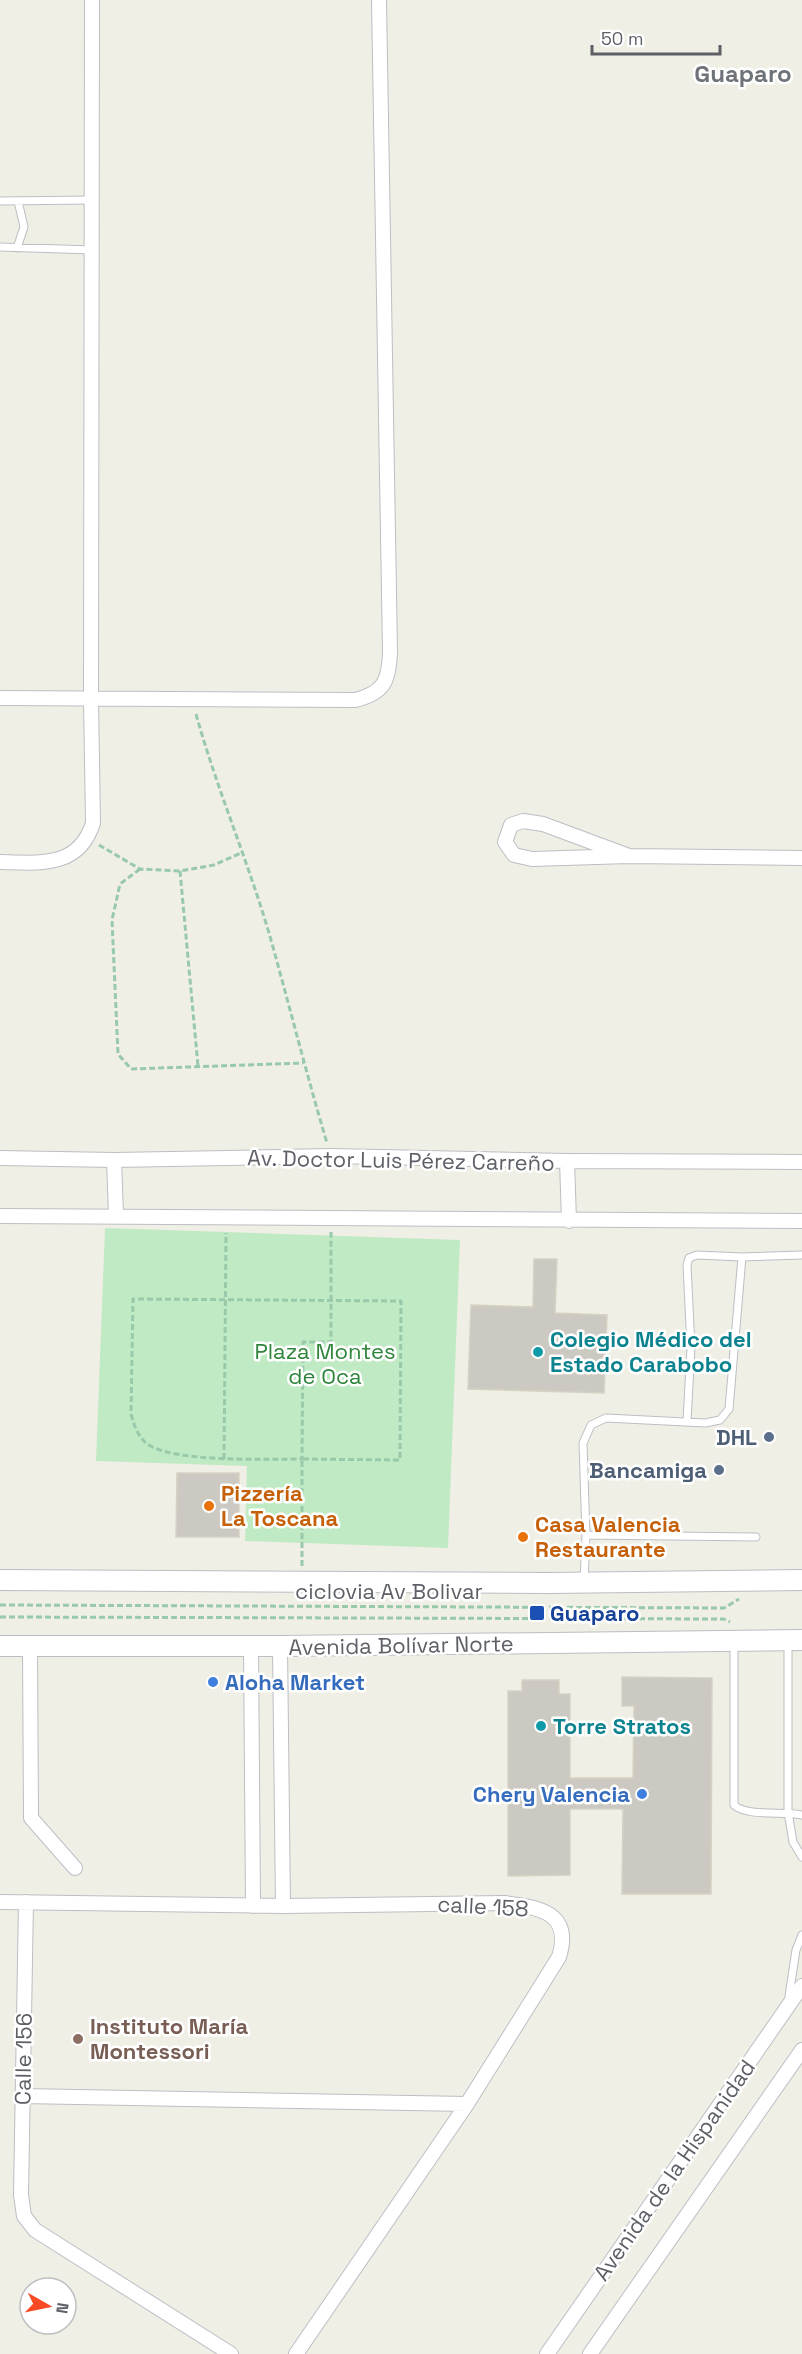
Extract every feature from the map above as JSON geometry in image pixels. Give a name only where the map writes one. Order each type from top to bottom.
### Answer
[{"type":"main road","points":[[0,1580],[302,1583],[802,1580]]},
{"type":"main road","name":"Avenida Bolívar Norte","points":[[0,1646],[280,1646],[734,1632],[795,1640]]},
{"type":"street","points":[[0,862],[44,863],[65,857],[79,849],[88,838],[93,823],[91,700],[92,0]]},
{"type":"street","points":[[0,699],[355,700],[371,696],[383,686],[389,669],[380,0]]},
{"type":"street","points":[[629,856],[543,824],[523,821],[511,825],[505,842],[514,855],[532,859],[629,856],[802,858]]},
{"type":"street","name":"Av. Doctor Luis Pérez Carreño","points":[[0,1158],[114,1160],[331,1156],[567,1161],[802,1162]]},
{"type":"street","points":[[114,1160],[116,1215]]},
{"type":"street","points":[[567,1161],[569,1221]]},
{"type":"street","points":[[0,1216],[802,1221]]},
{"type":"street","points":[[251,1646],[253,1906]]},
{"type":"street","points":[[280,1646],[283,1906]]},
{"type":"street","points":[[30,1647],[31,1818],[75,1868]]},
{"type":"street","name":"calle 158","points":[[0,1902],[253,1906],[504,1903],[538,1908],[556,1920],[563,1939],[559,1957],[467,2104],[296,2354]]},
{"type":"street","name":"Calle 156","points":[[26,1902],[21,2196],[24,2216],[35,2230],[231,2354]]},
{"type":"street","name":"Avenida de la Hispanidad","points":[[547,2354],[802,1986]]},
{"type":"street","name":"Avenida de la Hispanidad","points":[[590,2354],[802,2050]]},
{"type":"street","points":[[22,2096],[467,2104]]},
{"type":"lane","points":[[0,201],[92,201]]},
{"type":"lane","points":[[17,248],[24,227],[18,201]]},
{"type":"lane","points":[[0,247],[92,250]]},
{"type":"lane","points":[[687,1421],[691,1347],[687,1265],[689,1258],[697,1255],[742,1257],[802,1255]]},
{"type":"lane","points":[[584,1583],[586,1535],[583,1443],[591,1425],[606,1418],[705,1423],[720,1420],[729,1408],[742,1257]]},
{"type":"lane","points":[[586,1535],[756,1537]]},
{"type":"lane","points":[[734,1632],[734,1805],[740,1811],[788,1812],[802,1815]]},
{"type":"lane","points":[[795,1640],[788,1812],[793,1842],[802,1857]]},
{"type":"lane","points":[[786,2010],[791,1991],[796,1950],[802,1935]]},
{"type":"path","points":[[192,700],[212,773],[243,852],[271,940],[303,1063],[331,1156]]},
{"type":"path","points":[[88,838],[140,869],[180,871],[214,865],[243,852]]},
{"type":"path","points":[[140,869],[120,884],[112,920],[118,1054],[131,1070],[303,1063]]},
{"type":"path","points":[[180,871],[199,1067]]},
{"type":"path","points":[[224,1459],[226,1217]]},
{"type":"path","points":[[302,1583],[303,1342],[331,1342],[331,1218]]},
{"type":"path","points":[[133,1299],[331,1300],[401,1301],[400,1460],[224,1459],[156,1450],[136,1431],[131,1414],[133,1299]]},
{"type":"path","name":"ciclovia Av Bolivar","points":[[0,1605],[724,1608],[743,1597]]},
{"type":"path","name":"ciclovia Av Bolivar","points":[[0,1617],[723,1619],[734,1632]]},
{"type":"green space","name":"Plaza Montes de Oca","points":[[105,1228],[460,1240],[448,1548],[245,1541],[247,1466],[96,1461]]},
{"type":"building","name":"Colegio Médico del Estado Carabobo","points":[[534,1259],[557,1259],[555,1313],[607,1315],[604,1393],[468,1389],[471,1305],[533,1307]]},
{"type":"building","points":[[177,1473],[239,1473],[239,1537],[176,1537]]},
{"type":"building","name":"Chery Valencia","points":[[622,1677],[712,1678],[711,1894],[622,1894],[623,1809],[570,1809],[570,1875],[508,1876],[508,1691],[522,1691],[522,1680],[559,1680],[559,1694],[570,1694],[570,1778],[633,1778],[634,1706],[622,1706]]},
{"type":"place","name":"Colegio Médico del Estado Carabobo","points":[[538,1352]]},
{"type":"place","name":"DHL","points":[[769,1437]]},
{"type":"place","name":"Bancamiga","points":[[719,1470]]},
{"type":"place","name":"Pizzería La Toscana","points":[[209,1506]]},
{"type":"place","name":"Casa Valencia Restaurante","points":[[523,1537]]},
{"type":"place","name":"Guaparo","points":[[537,1613]]},
{"type":"place","name":"Aloha Market","points":[[213,1682]]},
{"type":"place","name":"Torre Stratos","points":[[541,1726]]},
{"type":"place","name":"Chery Valencia","points":[[642,1794]]},
{"type":"place","name":"Instituto María Montessori","points":[[78,2039]]},
{"type":"district","name":"Guaparo","points":[[743,74]]}]
